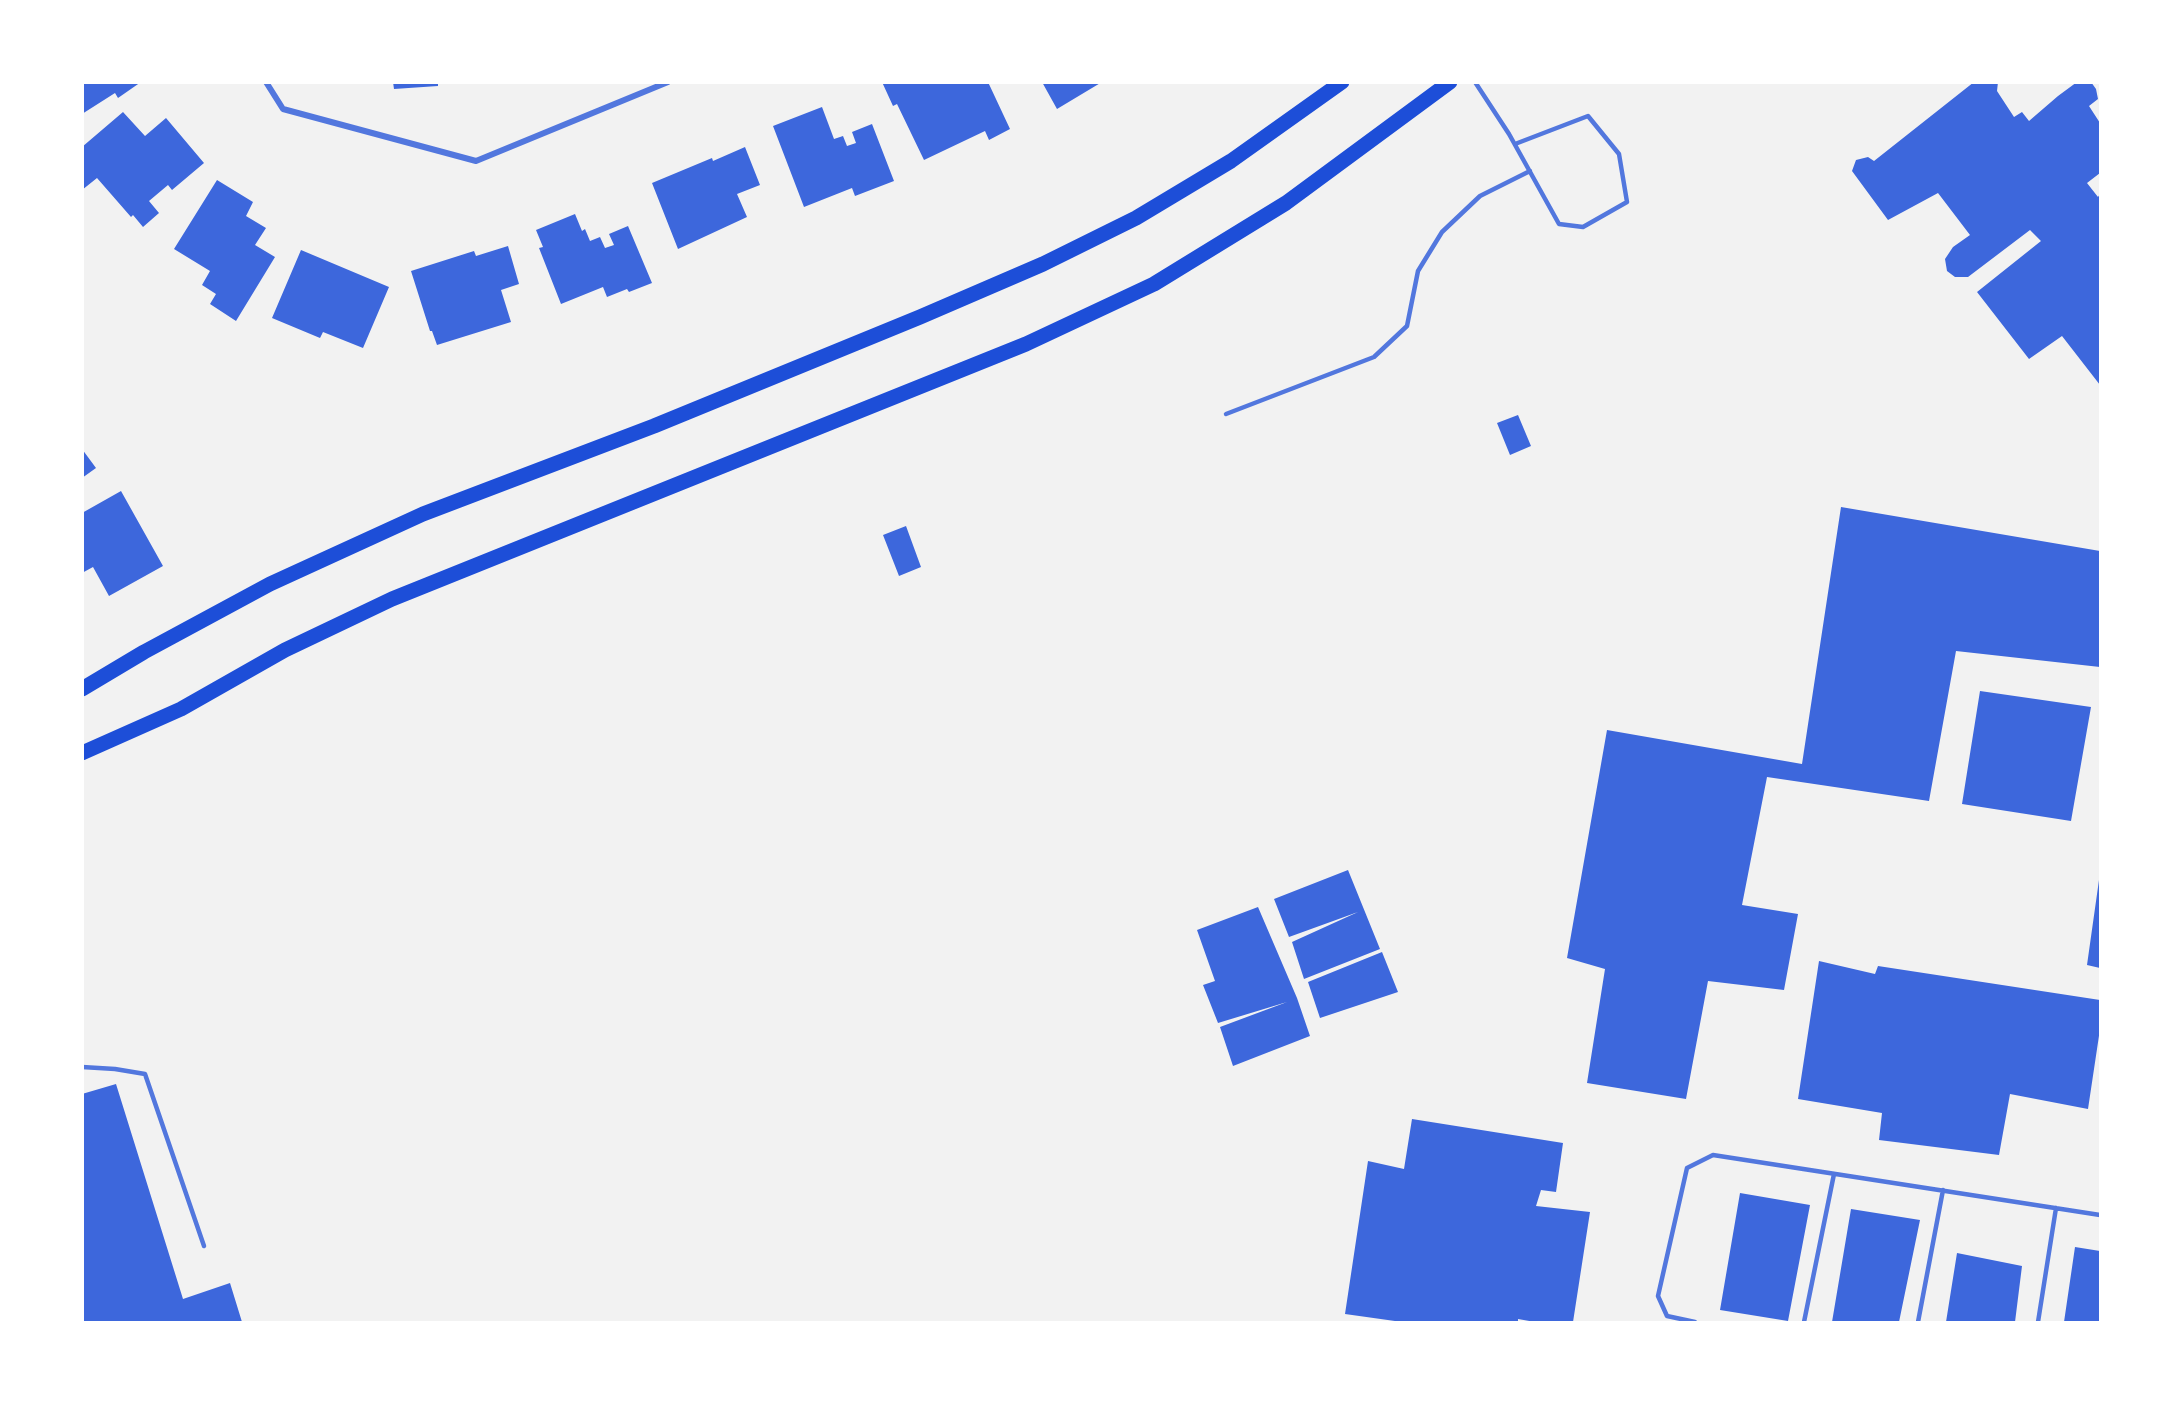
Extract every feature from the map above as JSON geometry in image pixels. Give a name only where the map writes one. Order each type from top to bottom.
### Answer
[{"type":"main road","points":[[82,689],[144,652],[270,584],[423,514],[654,426],[1043,264],[1146,212],[1231,160],[1342,82]]},
{"type":"main road","points":[[82,753],[181,709],[285,650],[392,599],[1026,344],[1154,284],[1286,203],[1450,82]]},
{"type":"street","points":[[266,82],[283,109],[476,161],[668,82]]},
{"type":"lane","points":[[1474,82],[1515,144],[1559,224],[1583,227],[1627,202],[1619,154],[1588,116],[1515,144]]},
{"type":"lane","points":[[1226,414],[1374,357],[1407,326],[1418,271],[1442,232],[1480,196],[1530,171]]},
{"type":"lane","points":[[82,1067],[145,1074],[204,1246]]},
{"type":"lane","points":[[1695,1323],[1667,1316],[1658,1296],[1687,1168],[1713,1155],[2100,1215]]},
{"type":"lane","points":[[1804,1323],[1834,1174]]},
{"type":"lane","points":[[1918,1323],[1943,1190]]},
{"type":"lane","points":[[2038,1323],[2056,1208]]},
{"type":"building","points":[[82,82],[141,82],[118,98],[115,93],[82,114]]},
{"type":"building","points":[[393,82],[438,82],[438,86],[394,89]]},
{"type":"building","points":[[882,82],[988,82],[1010,129],[989,140],[985,131],[924,160],[897,104],[893,106]]},
{"type":"building","points":[[1042,82],[1102,82],[1057,109]]},
{"type":"building","points":[[1974,82],[1998,82],[1997,91],[2014,117],[2022,112],[2029,121],[2077,82],[2091,82],[2096,89],[2098,99],[2089,106],[2100,123],[2100,173],[2087,183],[2098,197],[2100,194],[2100,385],[2062,336],[2029,359],[1977,292],[2041,241],[2030,230],[1968,277],[1955,277],[1947,271],[1945,259],[1953,247],[1970,235],[1938,193],[1888,220],[1852,171],[1856,160],[1868,157],[1874,161]]},
{"type":"building","points":[[822,107],[834,139],[843,136],[847,146],[856,143],[852,132],[872,124],[894,181],[855,196],[852,188],[804,207],[773,126]]},
{"type":"building","points":[[123,112],[145,136],[166,118],[204,163],[172,190],[168,185],[149,201],[159,213],[143,227],[133,215],[131,217],[97,178],[82,190],[82,147]]},
{"type":"building","points":[[745,147],[760,185],[737,194],[747,217],[678,249],[652,183]]},
{"type":"building","points":[[217,180],[253,202],[246,216],[266,228],[255,245],[275,257],[236,321],[210,304],[216,294],[202,285],[210,271],[174,249]]},
{"type":"building","points":[[575,214],[582,231],[585,229],[590,241],[600,237],[605,248],[614,245],[609,234],[628,226],[652,283],[607,297],[603,287],[561,304],[539,248],[543,247],[536,230]]},
{"type":"building","points":[[508,246],[519,284],[501,290],[511,322],[437,345],[430,331],[411,271],[474,251],[476,256]]},
{"type":"building","points":[[301,250],[389,287],[363,348],[323,332],[320,338],[272,318]]},
{"type":"building","points":[[1518,415],[1531,446],[1510,455],[1497,423]]},
{"type":"building","points":[[82,449],[96,468],[82,478]]},
{"type":"building","points":[[121,491],[163,566],[109,596],[93,567],[82,573],[82,513]]},
{"type":"building","points":[[1841,507],[2100,551],[2100,667],[1956,651],[1929,801],[1767,777],[1742,905],[1798,914],[1784,990],[1708,981],[1686,1099],[1587,1083],[1605,969],[1567,958],[1607,730],[1802,764]]},
{"type":"building","points":[[906,526],[921,567],[899,576],[883,535]]},
{"type":"building","points":[[1980,691],[2091,707],[2071,821],[1962,804]]},
{"type":"building","points":[[1348,870],[1380,949],[1304,979],[1292,942],[1358,912],[1289,937],[1274,899]]},
{"type":"building","points":[[2100,880],[2100,968],[2087,965]]},
{"type":"building","points":[[1258,907],[1297,998],[1310,1036],[1233,1066],[1220,1027],[1287,1002],[1218,1023],[1203,985],[1215,981],[1197,930]]},
{"type":"building","points":[[1382,952],[1398,992],[1320,1018],[1308,982]]},
{"type":"building","points":[[1819,961],[1875,974],[1878,966],[2100,1000],[2100,1029],[2088,1109],[2010,1094],[1999,1155],[1879,1140],[1882,1113],[1798,1099]]},
{"type":"building","points":[[116,1084],[183,1299],[230,1283],[242,1322],[82,1322],[82,1094]]},
{"type":"building","points":[[1412,1119],[1563,1143],[1556,1192],[1541,1190],[1536,1206],[1590,1212],[1573,1322],[1535,1322],[1518,1319],[1518,1322],[1402,1322],[1345,1314],[1368,1161],[1404,1169]]},
{"type":"building","points":[[1740,1193],[1810,1205],[1788,1321],[1720,1310]]},
{"type":"building","points":[[1851,1209],[1920,1220],[1899,1322],[1832,1322]]},
{"type":"building","points":[[2075,1247],[2100,1251],[2100,1322],[2064,1322]]},
{"type":"building","points":[[1957,1253],[2022,1266],[2015,1322],[1946,1322]]}]
